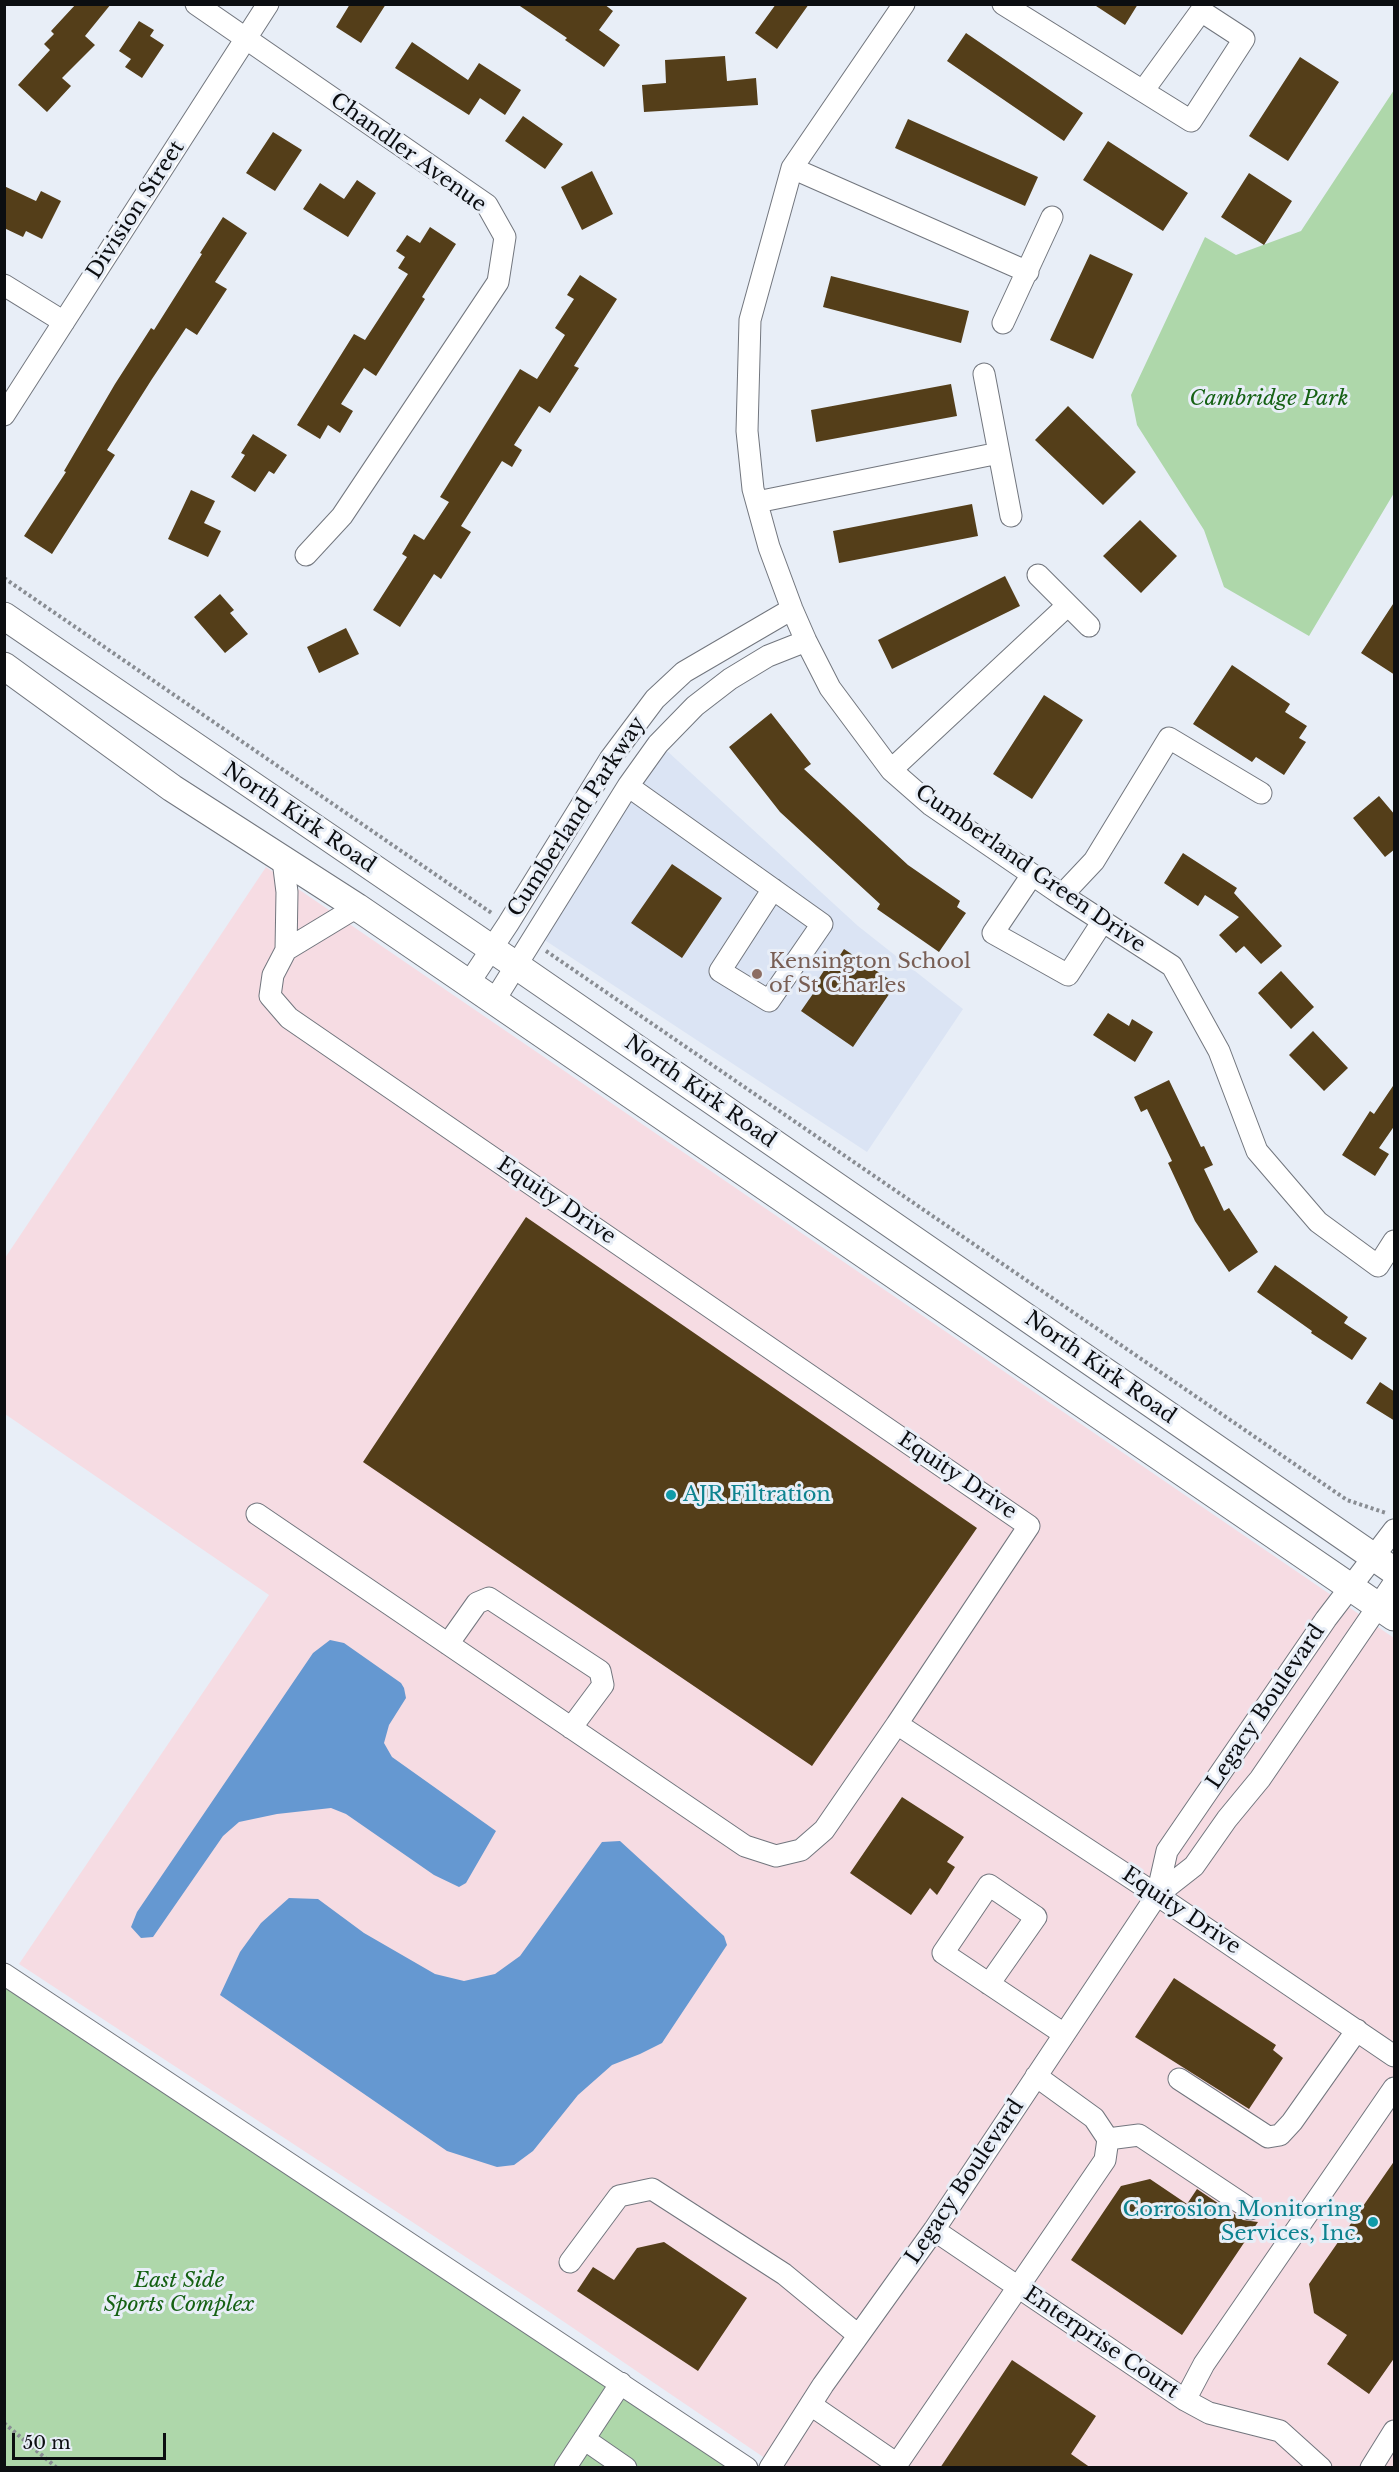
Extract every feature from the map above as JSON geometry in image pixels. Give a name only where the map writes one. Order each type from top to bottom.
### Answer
[{"type":"main road","name":"North Kirk Road","points":[[4,616],[517,966],[1384,1564]]},
{"type":"main road","name":"North Kirk Road","points":[[4,666],[172,788],[357,907],[1387,1611]]},
{"type":"street","name":"Chandler Avenue","points":[[196,4],[487,205],[506,237],[498,282],[342,516],[306,555]]},
{"type":"street","name":"Division Street","points":[[4,415],[268,4]]},
{"type":"street","name":"Cumberland Green Drive","points":[[904,4],[792,168],[750,320],[747,431],[753,489],[769,547],[792,609],[830,687],[891,770],[931,805],[1032,875],[1172,966],[1219,1051],[1257,1151],[1318,1222],[1378,1266],[1395,1241]]},
{"type":"street","points":[[1009,6],[1143,92],[1191,121],[1244,39],[1201,11],[1143,92]]},
{"type":"street","points":[[792,168],[1028,272]]},
{"type":"street","points":[[1003,323],[1052,217]]},
{"type":"street","points":[[4,285],[64,322]]},
{"type":"street","points":[[984,374],[1011,516]]},
{"type":"street","points":[[757,501],[999,453]]},
{"type":"street","points":[[1038,575],[1089,626]]},
{"type":"street","points":[[891,770],[1068,605]]},
{"type":"street","name":"Cumberland Parkway","points":[[469,983],[492,950],[610,759],[655,699],[684,672],[792,609]]},
{"type":"street","name":"Cumberland Parkway","points":[[494,1001],[533,942],[628,786],[658,744],[695,706],[730,679],[768,656],[806,641]]},
{"type":"street","points":[[1062,895],[1094,861],[1169,738],[1262,793]]},
{"type":"street","points":[[628,786],[822,924],[769,1001],[720,971],[773,890]]},
{"type":"street","name":"Equity Drive","points":[[283,860],[286,892],[286,950],[273,975],[270,996],[289,1018],[1029,1526],[897,1724],[1157,1895],[1395,2056]]},
{"type":"street","points":[[1032,875],[993,933],[1068,975],[1103,921]]},
{"type":"street","points":[[286,950],[357,907]]},
{"type":"street","points":[[257,1514],[745,1846],[776,1856],[801,1850],[824,1830],[897,1724]]},
{"type":"street","name":"Legacy Boulevard","points":[[1157,1895],[1167,1851],[1326,1619],[1351,1587],[1384,1564],[1395,1530]]},
{"type":"street","name":"Legacy Boulevard","points":[[770,2468],[858,2336],[933,2230],[1157,1895],[1194,1866],[1227,1819],[1387,1611],[1395,1584]]},
{"type":"street","points":[[448,1644],[477,1603],[489,1598],[600,1671],[603,1685],[571,1728]]},
{"type":"street","points":[[989,1984],[1036,1917],[989,1885],[943,1953],[989,1984],[1064,2034]]},
{"type":"street","points":[[4,1974],[747,2468]]},
{"type":"street","points":[[1179,2079],[1268,2137],[1280,2135],[1292,2122],[1357,2030]]},
{"type":"street","points":[[811,2405],[897,2464],[1105,2160],[1108,2139],[1094,2118],[1036,2076]]},
{"type":"street","points":[[1185,2400],[1204,2364],[1395,2088]]},
{"type":"street","points":[[1108,2139],[1139,2135],[1250,2209]]},
{"type":"street","points":[[570,2262],[619,2196],[652,2189],[784,2274],[858,2336]]},
{"type":"street","name":"Enterprise Court","points":[[933,2230],[1185,2400],[1209,2413],[1280,2431],[1321,2468]]},
{"type":"street","points":[[565,2468],[621,2383]]},
{"type":"street","points":[[1371,2468],[1395,2431]]},
{"type":"street","points":[[584,2439],[626,2468]]},
{"type":"path","points":[[4,578],[508,924]]},
{"type":"path","points":[[533,942],[1347,1500],[1385,1512],[1395,1518]]},
{"type":"path","points":[[4,2423],[57,2468]]},
{"type":"shaded area","name":"Kensington School of St Charles","points":[[666,750],[858,926],[963,1009],[867,1152],[543,939],[628,800]]},
{"type":"shaded area","points":[[266,867],[1394,1638],[1394,2467],[778,2467],[548,2311],[19,1964],[269,1595],[5,1414],[5,1258]]},
{"type":"green space","name":"Cambridge Park","points":[[1394,90],[1394,493],[1309,636],[1224,587],[1204,530],[1137,425],[1131,395],[1205,237],[1236,255],[1301,231]]},
{"type":"green space","name":"East Side Sports Complex","points":[[5,1968],[758,2467],[5,2467]]},
{"type":"water","points":[[330,1640],[344,1643],[401,1683],[404,1688],[406,1698],[389,1725],[384,1743],[392,1757],[496,1831],[466,1883],[459,1887],[434,1875],[346,1814],[331,1808],[277,1814],[239,1822],[223,1836],[153,1937],[141,1938],[131,1927],[137,1912],[313,1653]]},
{"type":"water","points":[[620,1841],[724,1936],[727,1945],[662,2043],[612,2065],[578,2095],[533,2151],[514,2165],[497,2167],[447,2151],[220,1995],[240,1952],[261,1923],[289,1898],[318,1899],[364,1933],[435,1974],[464,1981],[495,1974],[520,1956],[602,1842]]},
{"type":"building","points":[[76,4],[111,4],[85,36],[95,45],[62,78],[71,86],[47,112],[18,85],[50,50],[44,44],[54,34],[51,31]]},
{"type":"building","points":[[350,4],[386,4],[361,43],[336,27]]},
{"type":"building","points":[[517,4],[604,4],[613,11],[599,30],[620,45],[604,67]]},
{"type":"building","points":[[776,4],[809,4],[777,49],[755,33]]},
{"type":"building","points":[[1093,4],[1138,4],[1125,25]]},
{"type":"building","points":[[139,21],[154,30],[150,36],[164,45],[142,78],[125,67],[131,59],[119,51]]},
{"type":"building","points":[[966,33],[1083,113],[1064,141],[947,61]]},
{"type":"building","points":[[412,42],[468,80],[479,63],[521,90],[505,115],[480,98],[469,115],[395,68]]},
{"type":"building","points":[[725,56],[727,81],[756,78],[758,105],[644,112],[642,85],[666,83],[665,60]]},
{"type":"building","points":[[1300,57],[1339,82],[1288,161],[1249,136]]},
{"type":"building","points":[[523,116],[563,144],[545,169],[505,141]]},
{"type":"building","points":[[908,119],[1038,177],[1025,206],[895,148]]},
{"type":"building","points":[[273,132],[302,150],[275,191],[246,173]]},
{"type":"building","points":[[1108,141],[1188,193],[1163,231],[1083,180]]},
{"type":"building","points":[[592,171],[613,214],[582,230],[561,187]]},
{"type":"building","points":[[1249,173],[1292,201],[1264,245],[1221,217]]},
{"type":"building","points":[[357,180],[376,193],[348,237],[303,209],[320,183],[344,199]]},
{"type":"building","points":[[4,186],[36,201],[41,191],[61,201],[42,239],[26,231],[23,237],[4,228]]},
{"type":"building","points":[[223,217],[247,233],[215,282],[227,289],[197,335],[186,328],[152,379],[107,450],[115,455],[52,554],[24,536],[66,472],[64,471],[115,384],[151,328],[154,330]]},
{"type":"building","points":[[430,227],[456,244],[422,297],[425,299],[376,376],[364,368],[341,404],[353,411],[340,433],[328,425],[320,439],[297,425],[354,334],[365,340],[408,274],[398,268],[405,257],[396,251],[407,235],[420,243]]},
{"type":"building","points":[[1090,254],[1133,274],[1093,359],[1050,340]]},
{"type":"building","points":[[580,275],[617,299],[574,366],[579,368],[550,413],[539,406],[514,445],[522,450],[512,467],[502,461],[461,526],[471,532],[441,579],[434,574],[400,627],[373,610],[407,557],[402,554],[414,534],[424,540],[449,502],[440,497],[520,369],[537,379],[565,335],[555,328],[574,299],[567,295]]},
{"type":"building","points":[[831,276],[969,311],[961,343],[823,307]]},
{"type":"building","points":[[951,384],[957,416],[816,442],[811,410]]},
{"type":"building","points":[[1068,406],[1136,472],[1103,505],[1035,440]]},
{"type":"building","points":[[253,434],[287,455],[274,474],[269,471],[255,492],[231,477],[245,455],[241,453]]},
{"type":"building","points":[[191,490],[215,501],[204,523],[221,531],[208,557],[168,539]]},
{"type":"building","points":[[972,504],[978,536],[839,563],[833,531]]},
{"type":"building","points":[[1140,520],[1177,556],[1141,593],[1103,556]]},
{"type":"building","points":[[1005,576],[1020,606],[892,669],[878,640]]},
{"type":"building","points":[[220,594],[234,610],[230,613],[248,634],[225,653],[194,617]]},
{"type":"building","points":[[1395,601],[1395,675],[1361,653]]},
{"type":"building","points":[[346,628],[359,654],[319,673],[307,647]]},
{"type":"building","points":[[1232,665],[1290,704],[1285,712],[1307,726],[1299,738],[1306,742],[1284,775],[1256,757],[1252,762],[1193,724]]},
{"type":"building","points":[[1044,695],[1083,720],[1032,799],[993,774]]},
{"type":"building","points":[[771,713],[811,764],[804,769],[908,865],[960,901],[957,907],[966,913],[939,952],[877,909],[880,904],[780,812],[729,747]]},
{"type":"building","points":[[1379,796],[1395,815],[1395,849],[1385,857],[1353,818]]},
{"type":"building","points":[[1183,853],[1237,888],[1234,893],[1282,946],[1261,964],[1244,946],[1236,953],[1219,935],[1239,917],[1205,895],[1198,906],[1164,883]]},
{"type":"building","points":[[672,864],[722,898],[682,958],[631,923]]},
{"type":"building","points":[[844,949],[896,984],[853,1047],[801,1011],[817,988],[814,986],[825,969],[829,972]]},
{"type":"building","points":[[1281,971],[1314,1007],[1291,1029],[1258,993]]},
{"type":"building","points":[[1108,1013],[1129,1026],[1132,1019],[1153,1032],[1135,1062],[1093,1035]]},
{"type":"building","points":[[1313,1031],[1348,1068],[1324,1091],[1289,1055]]},
{"type":"building","points":[[1169,1080],[1201,1147],[1204,1146],[1213,1165],[1204,1169],[1224,1211],[1229,1208],[1258,1252],[1229,1272],[1195,1221],[1168,1163],[1172,1161],[1147,1109],[1141,1112],[1134,1097]]},
{"type":"building","points":[[1395,1083],[1395,1125],[1379,1148],[1389,1154],[1375,1176],[1342,1155],[1370,1111],[1374,1114]]},
{"type":"building","name":"AJR Filtration","points":[[526,1217],[977,1528],[812,1766],[363,1462]]},
{"type":"building","points":[[1275,1265],[1348,1317],[1344,1323],[1367,1338],[1352,1360],[1311,1333],[1312,1331],[1257,1292]]},
{"type":"building","points":[[1380,1382],[1395,1392],[1395,1421],[1366,1403]]},
{"type":"building","points":[[902,1797],[964,1837],[947,1862],[955,1867],[937,1895],[930,1888],[911,1915],[850,1873]]},
{"type":"building","points":[[1174,1978],[1276,2045],[1273,2050],[1283,2058],[1249,2109],[1135,2037]]},
{"type":"building","name":"Corrosion Monitoring Services, Inc.","points":[[1395,2160],[1395,2357],[1369,2394],[1327,2364],[1347,2335],[1314,2313],[1309,2284]]},
{"type":"building","points":[[1150,2179],[1187,2204],[1197,2189],[1243,2220],[1258,2222],[1182,2335],[1071,2260],[1121,2186]]},
{"type":"building","points":[[664,2242],[747,2298],[698,2371],[577,2291],[593,2267],[614,2280],[637,2248]]},
{"type":"building","points":[[1012,2360],[1096,2416],[1071,2454],[1091,2468],[940,2468]]},
{"type":"place","name":"Kensington School of St Charles","points":[[757,974]]},
{"type":"place","name":"AJR Filtration","points":[[671,1495]]},
{"type":"place","name":"Corrosion Monitoring Services, Inc.","points":[[1373,2222]]}]
